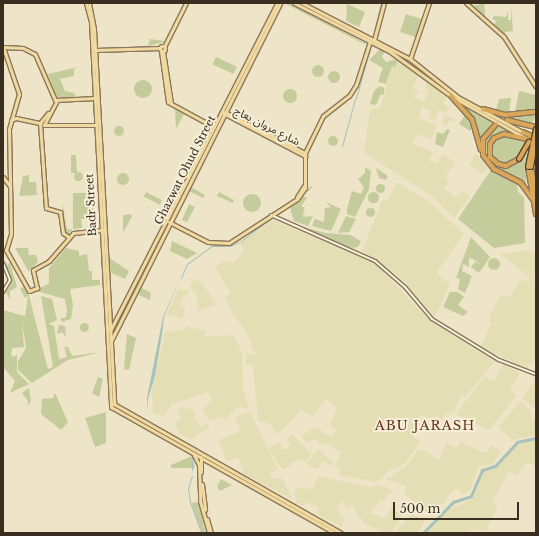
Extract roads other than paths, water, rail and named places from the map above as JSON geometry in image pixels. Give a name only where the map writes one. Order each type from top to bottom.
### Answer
[{"type":"highway","points":[[451,96],[472,120],[483,155],[494,169],[521,183],[534,197]]},
{"type":"highway","points":[[483,110],[505,115],[536,112]]},
{"type":"highway","points":[[506,120],[536,128]]},
{"type":"highway","points":[[483,155],[483,139],[496,124]]},
{"type":"highway","points":[[528,139],[504,134],[494,138],[490,144],[490,157],[498,164],[506,166],[519,159],[536,128]]},
{"type":"highway","points":[[536,128],[530,167],[536,214]]},
{"type":"highway","points":[[523,132],[536,138],[530,167],[536,177]]},
{"type":"main road","name":"Badr Street","points":[[86,3],[90,22],[95,98],[110,347],[111,407]]},
{"type":"main road","name":"Badr Street","points":[[89,3],[96,50],[96,125],[109,323],[106,338],[111,400],[116,406]]},
{"type":"main road","points":[[186,3],[162,49],[165,95],[174,105],[214,127]]},
{"type":"main road","points":[[294,3],[410,59],[444,87],[523,132]]},
{"type":"main road","points":[[302,3],[372,40],[409,63],[451,96],[536,143]]},
{"type":"main road","points":[[169,222],[213,243],[240,237],[272,216],[296,197],[305,183],[305,154],[323,116],[349,96],[356,85],[384,3]]},
{"type":"main road","points":[[410,59],[429,3]]},
{"type":"main road","points":[[466,3],[504,38],[536,87]]},
{"type":"main road","name":"Ghazwat Ohud Street","points":[[110,347],[114,330],[277,4]]},
{"type":"main road","points":[[56,99],[37,54],[22,46],[3,46],[19,93],[10,121],[9,185],[11,234],[5,251],[32,292],[37,286],[32,270],[48,262],[69,237],[76,232],[103,230]]},
{"type":"main road","points":[[96,50],[162,49]]},
{"type":"main road","points":[[56,99],[95,98]]},
{"type":"main road","points":[[56,99],[43,124],[42,138],[46,208],[60,212],[63,233],[69,237]]},
{"type":"main road","name":"Ghazwat Ohud Street","points":[[108,332],[115,323],[223,112]]},
{"type":"main road","name":"شارع مروان بعاج","points":[[223,112],[305,154]]},
{"type":"main road","points":[[13,113],[16,118]]},
{"type":"main road","points":[[10,121],[16,118],[43,124],[96,125]]},
{"type":"main road","points":[[4,178],[10,178]]},
{"type":"main road","points":[[4,178],[9,185]]},
{"type":"main road","points":[[109,323],[115,323]]},
{"type":"main road","points":[[108,332],[114,330]]},
{"type":"main road","points":[[111,407],[116,406],[341,533]]},
{"type":"main road","points":[[111,407],[335,533]]},
{"type":"main road","points":[[194,450],[201,458],[218,463]]},
{"type":"main road","points":[[190,451],[200,465]]},
{"type":"main road","points":[[201,458],[200,501],[210,533]]},
{"type":"main road","points":[[200,465],[207,461]]},
{"type":"street","points":[[272,216],[375,261],[405,287],[439,324],[499,360],[536,374]]},
{"type":"street","points":[[3,263],[10,279],[3,292]]},
{"type":"water","points":[[181,276],[164,317],[155,376],[148,399],[147,412],[147,398],[163,317]]},
{"type":"waterway","points":[[374,31],[381,3]]},
{"type":"waterway","points":[[356,98],[371,45]]},
{"type":"waterway","points":[[342,146],[355,99]]},
{"type":"waterway","points":[[308,190],[311,186]]},
{"type":"waterway","points":[[276,216],[305,192]]},
{"type":"waterway","points":[[181,278],[187,264],[212,246],[230,246],[241,241],[272,218]]},
{"type":"waterway","points":[[423,533],[453,502],[471,496],[482,470],[495,466],[517,442],[536,438]]},
{"type":"waterway","points":[[192,458],[192,470]]},
{"type":"waterway","points":[[192,476],[188,488],[190,502],[201,533]]},
{"type":"district","name":"ABU JARASH","points":[[425,426]]}]
